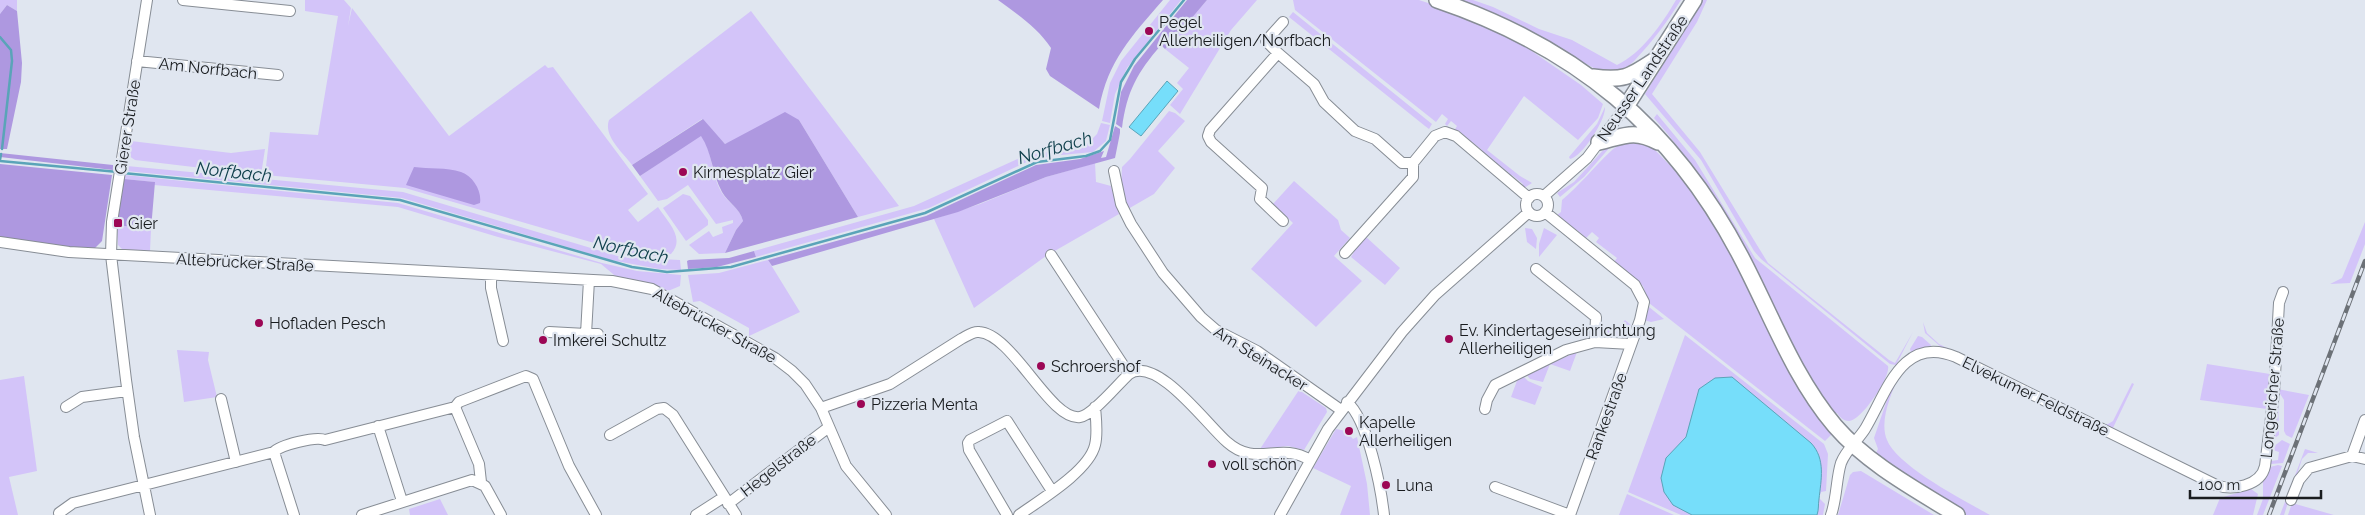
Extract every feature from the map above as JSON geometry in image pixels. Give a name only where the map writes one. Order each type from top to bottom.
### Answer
[{"type":"main road","points":[[1437,0],[1530,39],[1591,77],[1627,105],[1666,147],[1702,192],[1732,241],[1803,381],[1836,426],[1882,467],[1957,515]]},
{"type":"main road","name":"Neusser Landstraße","points":[[1627,105],[1694,0]]},
{"type":"main road","points":[[1591,77],[1615,80],[1626,77],[1660,56]]},
{"type":"main road","points":[[1599,142],[1632,134],[1646,136],[1666,147]]},
{"type":"street","name":"Gierer Straße","points":[[147,0],[112,222],[111,255],[127,386],[143,485],[150,515]]},
{"type":"street","points":[[183,0],[290,11]]},
{"type":"street","points":[[1283,22],[1266,41],[1314,84],[1324,102],[1355,131],[1375,139],[1402,163],[1412,163]]},
{"type":"street","points":[[1278,53],[1209,131],[1208,136],[1211,142],[1262,188],[1260,199],[1283,221]]},
{"type":"street","name":"Am Norfbach","points":[[137,61],[278,75]]},
{"type":"street","name":"Neusser Landstraße","points":[[1544,196],[1587,158],[1627,105]]},
{"type":"street","points":[[1344,253],[1413,177],[1412,163],[1435,136],[1445,132],[1450,133],[1530,198]]},
{"type":"street","name":"Am Steinacker","points":[[1114,171],[1119,198],[1131,224],[1163,273],[1200,317],[1216,330],[1257,351],[1344,406]]},
{"type":"street","points":[[1537,194],[1544,196],[1548,202],[1546,212],[1535,216],[1529,212],[1526,205],[1530,198],[1537,194]]},
{"type":"street","points":[[1280,515],[1310,460],[1344,406],[1429,301],[1529,212]]},
{"type":"street","name":"Rankestraße","points":[[1495,487],[1570,515],[1644,306],[1639,288],[1546,212]]},
{"type":"street","name":"Altebrücker Straße","points":[[0,242],[69,252],[590,280],[633,284],[652,289],[788,367],[806,384],[820,408],[847,467],[886,515]]},
{"type":"street","points":[[1051,255],[1129,374]]},
{"type":"street","points":[[1536,269],[1596,317],[1594,342]]},
{"type":"street","points":[[491,275],[491,288],[503,341]]},
{"type":"street","points":[[586,334],[590,280]]},
{"type":"street","name":"Longericher Straße","points":[[2255,480],[2265,470],[2278,303],[2283,292]]},
{"type":"street","points":[[549,332],[598,334]]},
{"type":"street","points":[[820,408],[884,387],[961,339],[978,332],[991,337],[1010,353],[1065,413],[1080,417],[1095,407],[1129,374],[1134,371],[1143,370],[1165,380],[1228,443],[1243,452],[1259,454],[1294,452],[1310,460]]},
{"type":"street","points":[[1485,409],[1490,392],[1501,380],[1566,350],[1594,342],[1631,344]]},
{"type":"street","name":"Elvekumer Feldstraße","points":[[1831,515],[1837,494],[1840,464],[1865,430],[1900,366],[1917,354],[1942,351],[2216,485],[2228,488],[2237,487],[2255,480]]},
{"type":"street","points":[[60,513],[73,503],[274,452],[277,448],[319,437],[325,440],[455,407],[459,402],[526,376],[533,378],[570,466],[596,515]]},
{"type":"street","points":[[66,407],[82,397],[127,386]]},
{"type":"street","points":[[221,399],[236,462]]},
{"type":"street","points":[[1344,406],[1353,407],[1375,462],[1384,515]]},
{"type":"street","points":[[455,407],[479,464],[481,482],[489,490],[501,515]]},
{"type":"street","points":[[1019,515],[1082,466],[1092,454],[1096,442],[1095,407]]},
{"type":"street","points":[[610,435],[657,409],[664,408],[673,416],[736,515]]},
{"type":"street","points":[[1007,515],[968,445],[970,440],[1007,420],[1052,491]]},
{"type":"street","points":[[2352,456],[2365,420]]},
{"type":"street","points":[[378,426],[402,501]]},
{"type":"street","name":"Hegelstraße","points":[[696,515],[726,501],[829,427]]},
{"type":"street","points":[[274,452],[294,515]]},
{"type":"street","points":[[2291,500],[2300,480],[2309,468],[2352,456],[2365,459]]},
{"type":"street","points":[[362,515],[464,481],[481,482]]},
{"type":"shaded area","points":[[0,0],[17,0],[17,11],[7,5],[0,14]]},
{"type":"shaded area","points":[[305,0],[344,0],[351,8],[348,26],[352,8],[449,136],[545,65],[548,68],[553,67],[648,194],[628,210],[638,222],[658,207],[674,230],[677,242],[671,254],[651,256],[632,254],[405,188],[265,175],[270,132],[318,135],[338,16],[305,11]]},
{"type":"shaded area","points":[[998,0],[1163,0],[1132,37],[1115,62],[1108,76],[1099,109],[1050,76],[1046,69],[1051,48],[1034,28]]},
{"type":"shaded area","points":[[1170,0],[1181,0],[1127,68],[1115,94],[1110,123],[1102,121],[1110,83],[1121,61]]},
{"type":"shaded area","points":[[1187,0],[1207,0],[1165,49],[1161,45],[1139,74],[1130,93],[1122,128],[1116,124],[1121,92],[1134,66]]},
{"type":"shaded area","points":[[1207,0],[1257,0],[1231,30],[1180,114],[1170,105],[1183,89],[1177,83],[1189,68],[1165,49]]},
{"type":"shaded area","points":[[1293,0],[1419,0],[1458,13],[1517,41],[1581,85],[1603,104],[1598,118],[1578,140],[1524,96],[1487,150],[1532,183],[1524,188],[1521,186],[1523,184],[1512,175],[1508,175],[1509,173],[1498,164],[1496,166],[1494,164],[1496,162],[1485,153],[1483,155],[1481,153],[1482,150],[1472,142],[1469,144],[1467,142],[1469,140],[1459,131],[1457,133],[1454,131],[1457,126],[1451,121],[1447,126],[1445,124],[1448,119],[1442,114],[1436,122],[1295,10]]},
{"type":"shaded area","points":[[1452,0],[1473,0],[1493,7],[1539,29],[1572,40],[1617,65],[1635,53],[1651,37],[1676,0],[1681,0],[1665,24],[1626,68],[1623,74],[1601,72],[1528,32]]},
{"type":"shaded area","points":[[1702,0],[1707,0],[1697,22],[1652,94],[1700,152],[1768,263],[1895,363],[1913,332],[1896,365],[1890,364],[1761,259],[1754,251],[1701,160],[1645,94]]},
{"type":"shaded area","points":[[7,5],[17,11],[22,63],[21,82],[7,149],[0,149],[0,14]]},
{"type":"shaded area","points":[[751,11],[899,206],[858,217],[799,120],[725,144],[702,119],[632,165],[619,150],[609,132],[609,120]]},
{"type":"shaded area","points":[[1293,12],[1432,124],[1429,129],[1289,17]]},
{"type":"shaded area","points":[[1605,107],[1598,129],[1581,152],[1570,159],[1569,157],[1597,124]]},
{"type":"shaded area","points":[[1169,111],[1185,121],[1158,151],[1175,168],[1154,194],[1128,209],[1121,186],[1122,167]]},
{"type":"shaded area","points":[[785,112],[799,120],[858,217],[725,253],[736,230],[743,221],[722,192],[708,149],[701,136],[640,176],[632,165],[703,119],[725,144]]},
{"type":"shaded area","points":[[1657,114],[1695,160],[1755,258],[1888,366],[1885,379],[1874,398],[1861,414],[1854,419],[1845,420],[1835,413],[1814,386],[1742,247],[1701,180],[1679,148],[1654,118]]},
{"type":"shaded area","points":[[1101,123],[1110,125],[1106,141],[1093,152],[1031,160],[929,208],[756,257],[754,251],[914,206],[1022,157],[1087,144],[1097,134]]},
{"type":"shaded area","points":[[1115,126],[1120,129],[1120,133],[1115,158],[1046,177],[958,212],[772,266],[768,260],[926,216],[1036,165],[1080,159],[1104,151],[1101,158],[1106,157]]},
{"type":"shaded area","points":[[701,135],[708,149],[718,186],[725,197],[737,209],[743,221],[736,230],[725,253],[699,254],[689,245],[709,231],[713,237],[723,233],[722,227],[733,223],[733,220],[716,224],[688,185],[667,199],[658,201],[640,176]]},
{"type":"shaded area","points":[[1626,138],[1651,146],[1685,181],[1721,233],[1798,388],[1832,434],[1825,441],[1649,303],[1643,286],[1614,262],[1617,258],[1596,242],[1599,238],[1592,232],[1586,238],[1577,230],[1575,232],[1557,215],[1561,212],[1562,200]]},
{"type":"shaded area","points":[[131,141],[231,153],[265,149],[261,175],[135,160],[129,156]]},
{"type":"shaded area","points":[[1611,146],[1584,177],[1560,197],[1557,193],[1574,182],[1606,147]]},
{"type":"shaded area","points":[[0,153],[113,165],[113,170],[0,157]]},
{"type":"shaded area","points":[[1095,163],[1096,182],[1111,186],[1119,214],[1046,256],[974,308],[934,219],[980,204],[1046,177]]},
{"type":"shaded area","points":[[0,164],[112,175],[102,241],[93,250],[0,238]]},
{"type":"shaded area","points":[[127,166],[403,192],[621,257],[680,260],[681,270],[659,269],[611,260],[402,198],[126,171]]},
{"type":"shaded area","points":[[414,167],[450,169],[465,174],[476,185],[480,194],[480,203],[474,205],[406,185]]},
{"type":"shaded area","points":[[125,175],[398,203],[602,263],[637,271],[681,275],[680,286],[668,291],[619,279],[601,264],[498,237],[398,207],[154,185],[154,182],[124,179]]},
{"type":"shaded area","points":[[124,179],[155,182],[151,229],[117,225]]},
{"type":"shaded area","points":[[1294,181],[1338,220],[1341,230],[1350,238],[1334,256],[1362,281],[1316,327],[1251,269],[1293,223],[1273,204]]},
{"type":"shaded area","points":[[683,194],[690,196],[708,220],[708,225],[686,241],[663,208]]},
{"type":"shaded area","points":[[2365,222],[2365,244],[2350,283],[2330,284],[2342,278]]},
{"type":"shaded area","points":[[117,225],[151,229],[150,251],[123,250],[118,245]]},
{"type":"shaded area","points":[[1525,228],[1532,229],[1537,238],[1536,249],[1527,242]]},
{"type":"shaded area","points":[[1544,228],[1557,235],[1539,257],[1539,244]]},
{"type":"shaded area","points":[[1365,236],[1400,268],[1385,285],[1351,257],[1354,252],[1352,250]]},
{"type":"shaded area","points":[[754,251],[756,257],[717,267],[688,269],[687,261],[689,260],[729,258]]},
{"type":"shaded area","points":[[768,260],[800,312],[749,336],[749,328],[700,301],[693,302],[688,275],[719,273]]},
{"type":"shaded area","points":[[1649,307],[1664,319],[1651,322],[1644,320]]},
{"type":"shaded area","points":[[1625,320],[1631,325],[1623,334],[1603,336],[1599,332],[1600,325],[1614,333]]},
{"type":"shaded area","points":[[1923,322],[1927,333],[1939,344],[2102,424],[2108,424],[2113,421],[2132,383],[2134,384],[2112,430],[1941,347],[1925,333]]},
{"type":"shaded area","points":[[1685,335],[1824,444],[1828,454],[1826,491],[1821,492],[1819,498],[1825,504],[1823,515],[1681,515],[1628,492]]},
{"type":"shaded area","points":[[1918,336],[1931,345],[1930,348],[1911,353],[1910,349]]},
{"type":"shaded area","points":[[177,350],[209,352],[208,360],[217,397],[184,402]]},
{"type":"shaded area","points":[[1577,352],[1570,371],[1550,364],[1543,382],[1530,379],[1526,374]]},
{"type":"shaded area","points":[[2207,364],[2270,374],[2267,409],[2200,400]]},
{"type":"shaded area","points":[[24,376],[37,471],[9,477],[18,515],[0,515],[0,380]]},
{"type":"shaded area","points":[[1523,376],[1528,381],[1542,387],[1535,405],[1511,397],[1518,378]]},
{"type":"shaded area","points":[[1899,376],[1887,408],[1884,425],[1887,440],[1893,450],[1904,461],[1933,482],[1990,515],[1966,515],[1892,466],[1876,453],[1878,449],[1874,438],[1888,397]]},
{"type":"shaded area","points":[[2277,389],[2309,395],[2292,438],[2286,435],[2284,431],[2284,400]]},
{"type":"shaded area","points":[[1299,390],[1326,408],[1327,412],[1304,450],[1288,446],[1260,449]]},
{"type":"shaded area","points":[[2278,396],[2279,435],[2272,440]]},
{"type":"shaded area","points":[[1336,429],[1346,431],[1353,439],[1357,437],[1367,484],[1370,515],[1340,515],[1351,486],[1313,468]]},
{"type":"shaded area","points":[[2282,440],[2290,444],[2283,463],[2271,464],[2271,461],[2278,460],[2279,452],[2273,450],[2273,447]]},
{"type":"shaded area","points":[[2305,449],[2318,453],[2308,453],[2302,459],[2284,515],[2280,515]]},
{"type":"shaded area","points":[[2282,466],[2263,515],[2257,515],[2263,499],[2263,481],[2268,475],[2270,467]]},
{"type":"shaded area","points":[[1861,471],[1934,515],[1838,515],[1850,475],[1853,472]]},
{"type":"shaded area","points":[[2251,489],[2258,494],[2253,515],[2213,515],[2220,498]]},
{"type":"shaded area","points":[[1627,494],[1674,515],[1619,515]]},
{"type":"shaded area","points":[[440,499],[448,515],[410,515],[409,509]]},
{"type":"shaded area","points":[[2292,503],[2334,515],[2288,515]]},
{"type":"water","points":[[1167,81],[1178,91],[1141,136],[1129,127]]},
{"type":"water","points":[[1732,377],[1816,449],[1821,463],[1821,484],[1817,515],[1692,515],[1673,505],[1664,492],[1661,478],[1666,458],[1686,437],[1699,389],[1715,378]]},
{"type":"waterway","name":"Norfbach","points":[[123,173],[400,200],[632,267],[667,272],[731,267],[925,213],[1037,162],[1086,156],[1100,151],[1110,140],[1121,82],[1135,59],[1184,0]]},
{"type":"waterway","points":[[0,37],[11,50],[12,61],[2,149]]},
{"type":"waterway","points":[[0,160],[1,154]]},
{"type":"waterway","name":"Norfbach","points":[[0,161],[118,172]]},
{"type":"railway","points":[[2269,515],[2365,261]]},
{"type":"place","name":"Pegel Allerheiligen/Norfbach","points":[[1149,31]]},
{"type":"place","name":"Kirmesplatz Gier","points":[[683,172]]},
{"type":"place","name":"Gier","points":[[118,223]]},
{"type":"place","name":"Hofladen Pesch","points":[[259,323]]},
{"type":"place","name":"Ev. Kindertageseinrichtung Allerheiligen","points":[[1449,339]]},
{"type":"place","name":"Imkerei Schultz","points":[[543,340]]},
{"type":"place","name":"Schroershof","points":[[1041,366]]},
{"type":"place","name":"Pizzeria Menta","points":[[861,404]]},
{"type":"place","name":"Kapelle Allerheiligen","points":[[1349,431]]},
{"type":"place","name":"voll schön","points":[[1212,464]]},
{"type":"place","name":"Luna","points":[[1386,485]]}]
